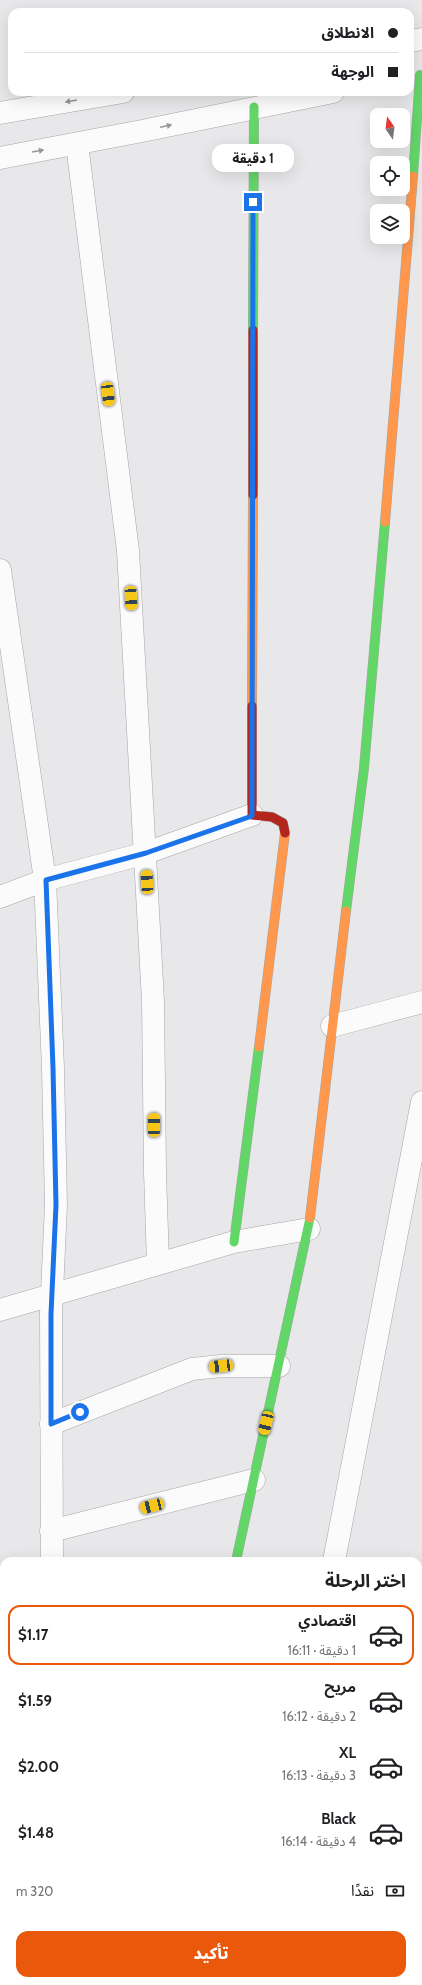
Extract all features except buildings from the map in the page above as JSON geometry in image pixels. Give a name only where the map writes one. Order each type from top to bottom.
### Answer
[{"type":"street","points":[[237,1557],[309,1229],[332,1026],[364,768],[398,385],[417,76]]},
{"type":"street","points":[[0,113],[100,96]]},
{"type":"street","points":[[0,158],[77,144],[312,96]]},
{"type":"street","points":[[252,816],[254,107]]},
{"type":"street","points":[[77,144],[128,551],[146,853],[153,1001],[155,1172],[158,1263]]},
{"type":"street","points":[[0,570],[46,880],[56,1197],[52,1294],[52,1557]]},
{"type":"street","points":[[0,897],[46,880],[146,853],[252,816],[272,817],[283,823],[286,835],[286,846],[234,1242]]},
{"type":"street","points":[[332,1026],[422,1002]]},
{"type":"street","points":[[335,1557],[422,1102]]},
{"type":"street","points":[[0,1310],[234,1242],[309,1229]]},
{"type":"street","points":[[51,1424],[192,1369],[221,1366],[279,1366]]},
{"type":"street","points":[[51,1531],[254,1480]]},
{"type":"traffic: fast","points":[[413,176],[420,75]]},
{"type":"traffic: fast","points":[[253,330],[254,107]]},
{"type":"traffic: fast","points":[[346,911],[364,768],[385,522]]},
{"type":"traffic: fast","points":[[234,1242],[259,1047]]},
{"type":"traffic: fast","points":[[237,1557],[310,1218]]},
{"type":"traffic: slow","points":[[385,522],[413,176]]},
{"type":"traffic: slow","points":[[252,706],[253,495]]},
{"type":"traffic: slow","points":[[259,1047],[285,833]]},
{"type":"traffic: slow","points":[[310,1218],[346,911]]},
{"type":"traffic: jam","points":[[253,330],[253,495]]},
{"type":"traffic: jam","points":[[252,706],[252,815],[272,817],[283,823],[285,833]]},
{"type":"route","points":[[80,1412],[51,1424],[51,1314],[56,1205],[53,1068],[46,880],[146,853],[252,816],[253,202]]}]
